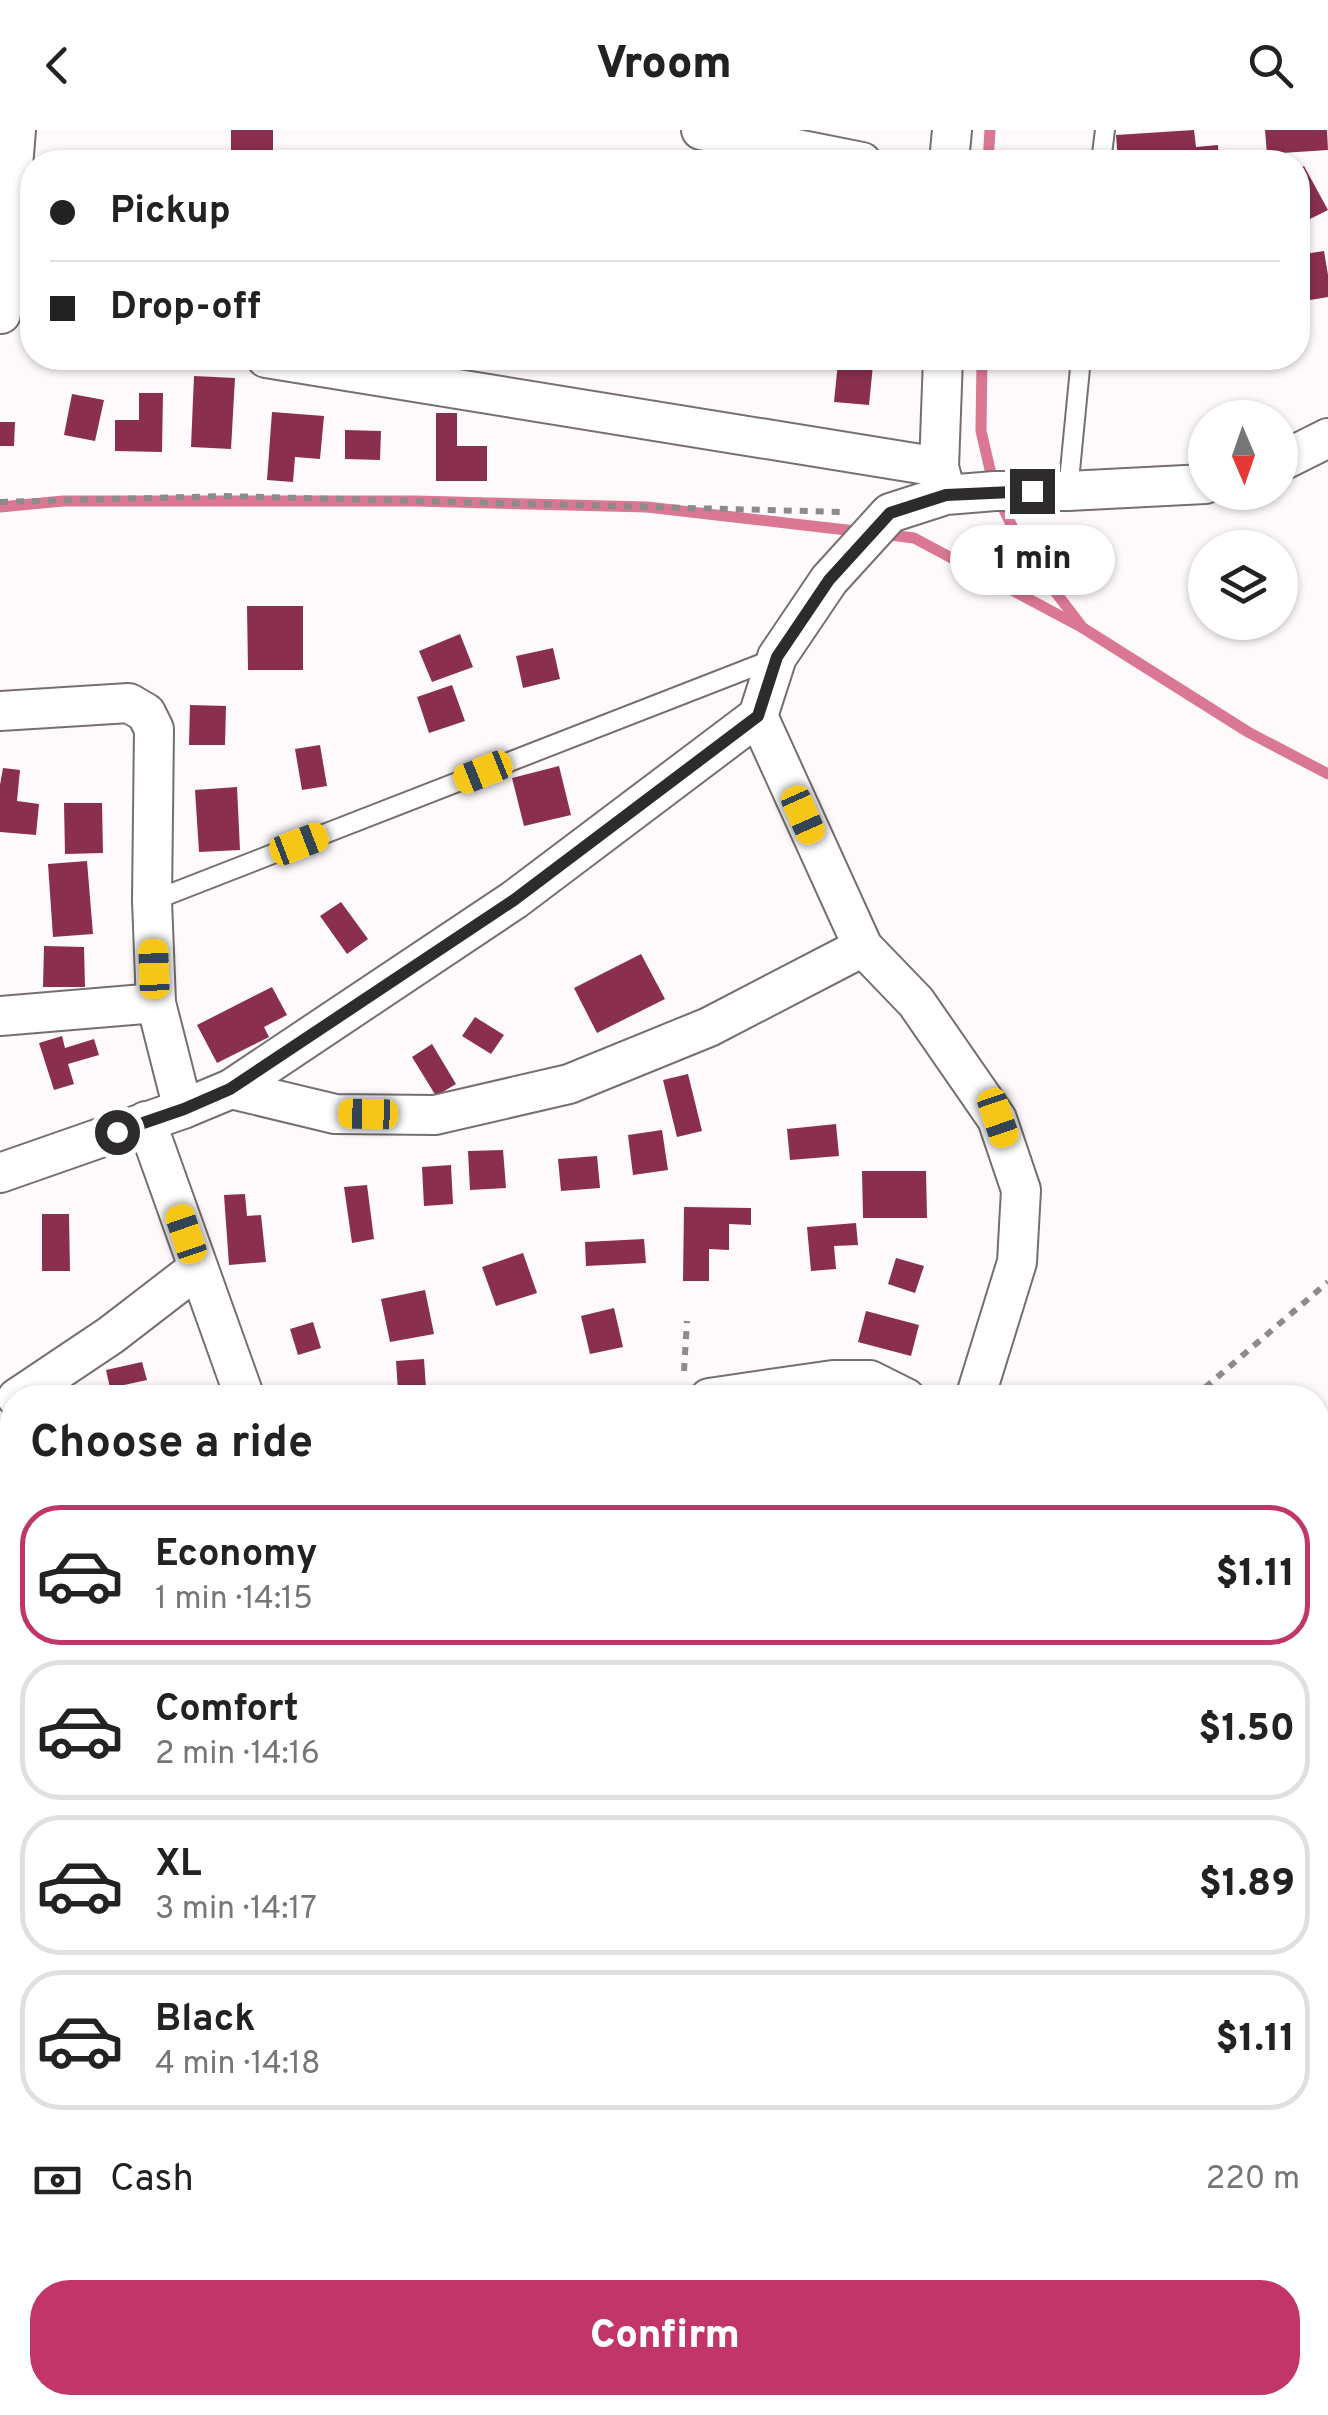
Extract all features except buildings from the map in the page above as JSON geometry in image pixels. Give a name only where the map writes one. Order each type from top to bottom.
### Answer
[{"type":"street","points":[[11,316],[16,130]]},
{"type":"street","points":[[701,130],[802,150]]},
{"type":"street","points":[[332,370],[995,491],[1188,485]]},
{"type":"street","points":[[942,370],[943,481]]},
{"type":"street","points":[[1298,453],[1328,438]]},
{"type":"street","points":[[0,1173],[184,1109],[230,1089],[514,900],[758,716],[777,657],[829,580],[890,513],[943,481]]},
{"type":"street","points":[[0,711],[129,702],[146,713],[154,728],[152,901],[156,1003],[184,1109]]},
{"type":"street","points":[[758,716],[863,947],[916,1002],[998,1118],[1021,1190],[1017,1262],[979,1385]]},
{"type":"street","points":[[230,1089],[335,1114],[435,1115],[569,1084],[709,1027],[863,947]]},
{"type":"street","points":[[0,1016],[156,1003]]},
{"type":"street","points":[[146,1121],[240,1385]]},
{"type":"street","points":[[36,1385],[111,1335],[198,1268]]},
{"type":"street","points":[[764,1385],[833,1380],[870,1380],[880,1385]]},
{"type":"lane","points":[[1068,491],[1080,370]]},
{"type":"lane","points":[[152,901],[777,657]]},
{"type":"path","points":[[0,502],[225,496],[890,513]]},
{"type":"path","points":[[1208,1385],[1328,1282]]},
{"type":"path","points":[[687,1320],[695,1385]]},
{"type":"waterway","points":[[989,150],[990,130]]},
{"type":"waterway","points":[[982,370],[981,431],[995,491],[1024,551],[1083,628],[1248,732],[1328,774]]},
{"type":"waterway","points":[[0,507],[63,501],[416,501],[647,507],[864,532]]},
{"type":"waterway","points":[[882,534],[914,538],[1083,628]]},
{"type":"route","points":[[117,1132],[230,1089],[514,900],[758,716],[777,657],[829,580],[890,513],[946,495],[1032,491]]}]
